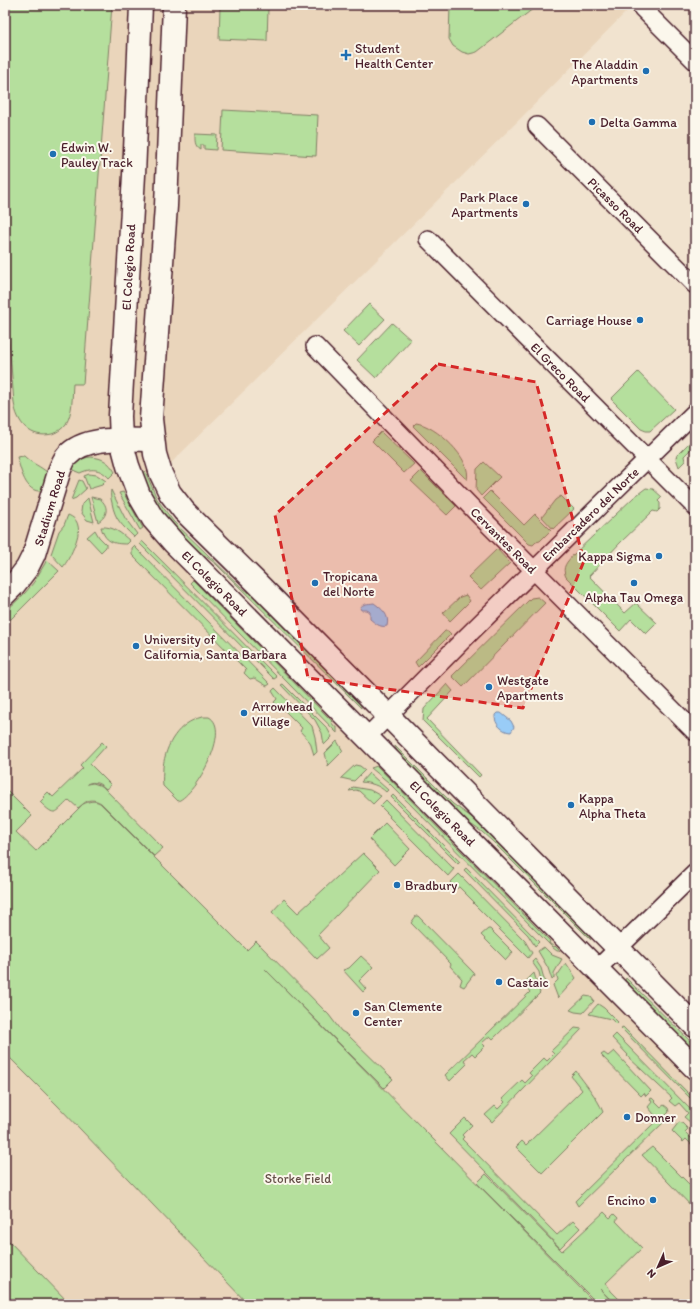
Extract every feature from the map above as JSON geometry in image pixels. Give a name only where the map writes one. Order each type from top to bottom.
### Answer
[{"type":"main road","name":"El Colegio Road","points":[[142,5],[120,416],[121,440],[128,466],[139,495],[153,519],[174,543],[695,1068]]},
{"type":"main road","points":[[174,5],[166,206],[151,419],[152,440],[155,454],[161,474],[170,493],[184,511],[695,1026]]},
{"type":"main road","name":"Stadium Road","points":[[5,594],[27,568],[34,554],[60,470],[66,457],[75,448],[89,442],[152,440]]},
{"type":"street","points":[[642,8],[695,61]]},
{"type":"street","name":"Picasso Road","points":[[536,126],[695,285]]},
{"type":"street","name":"El Greco Road","points":[[428,239],[695,507]]},
{"type":"street","name":"Cervantes Road","points":[[315,346],[533,570],[695,732]]},
{"type":"street","name":"Embarcadero del Norte","points":[[368,737],[388,715],[533,570],[695,412]]},
{"type":"street","points":[[597,969],[695,873]]},
{"type":"highlighted area","points":[[438,364],[536,382],[584,561],[523,708],[308,678],[275,515]]},
{"type":"shaded area","name":"University of California, Santa Barbara","points":[[5,5],[633,5],[517,122],[176,458],[134,504],[695,1072],[695,1304],[5,1304]]},
{"type":"green space","name":"Edwin W. Pauley Track","points":[[5,5],[112,5],[83,384],[73,384],[71,409],[66,424],[52,434],[44,435],[31,432],[26,428],[18,417],[14,403],[8,327],[9,303],[5,302]]},
{"type":"green space","points":[[450,5],[538,5],[477,52],[469,54],[462,52],[453,46],[449,39]]},
{"type":"green space","points":[[220,7],[268,9],[267,41],[219,39]]},
{"type":"green space","points":[[223,110],[318,115],[316,156],[221,150]]},
{"type":"green space","points":[[195,134],[217,135],[216,150],[204,149],[204,145],[201,145],[201,150],[197,147],[195,143]]},
{"type":"green space","points":[[369,304],[385,319],[359,346],[343,331]]},
{"type":"green space","points":[[392,323],[411,340],[376,378],[357,360]]},
{"type":"green space","points":[[638,372],[674,409],[650,431],[641,429],[611,399]]},
{"type":"green space","points":[[416,423],[433,430],[451,444],[459,453],[464,463],[467,472],[467,480],[413,426]]},
{"type":"green space","points":[[381,432],[414,464],[404,473],[372,441]]},
{"type":"green space","points":[[695,437],[695,445],[684,456],[685,461],[679,467],[676,458],[677,455]]},
{"type":"green space","points":[[24,456],[49,474],[42,491],[36,491],[31,488],[25,480],[17,457]]},
{"type":"green space","points":[[91,457],[99,458],[105,461],[115,472],[109,478],[99,471],[88,470],[80,473],[75,471],[72,467],[80,460]]},
{"type":"green space","points":[[484,462],[500,477],[481,496],[476,490],[477,469]]},
{"type":"green space","points":[[421,471],[456,506],[447,515],[411,481]]},
{"type":"green space","points":[[140,472],[146,473],[157,499],[173,521],[241,587],[262,602],[357,699],[361,708],[216,564],[187,542],[162,518]]},
{"type":"green space","points":[[89,474],[97,475],[106,481],[102,485],[89,489],[84,476]]},
{"type":"green space","points":[[79,480],[82,481],[86,489],[76,498],[71,500]]},
{"type":"green space","points":[[646,488],[653,489],[662,497],[658,501],[660,503],[660,509],[657,512],[653,511],[589,576],[625,613],[636,603],[657,623],[646,634],[631,619],[620,631],[566,577],[564,567],[574,554],[634,497]]},
{"type":"green space","points":[[111,490],[125,518],[137,534],[134,537],[120,522],[115,514],[111,498]]},
{"type":"green space","points":[[490,491],[524,525],[535,514],[551,530],[540,541],[533,545],[529,544],[483,498]]},
{"type":"green space","points":[[123,492],[143,528],[140,530],[119,493]]},
{"type":"green space","points":[[561,496],[574,509],[553,529],[542,517],[555,500]]},
{"type":"green space","points":[[91,497],[100,499],[106,508],[104,517],[98,522]]},
{"type":"green space","points":[[88,498],[94,522],[87,520],[81,512],[82,504]]},
{"type":"green space","points":[[68,515],[76,520],[78,535],[74,547],[63,567],[51,554],[59,531],[64,525]]},
{"type":"green space","points":[[101,527],[113,529],[130,541],[127,544],[114,543],[107,539]]},
{"type":"green space","points":[[95,530],[106,544],[106,547],[101,552],[87,537]]},
{"type":"green space","points":[[142,541],[277,677],[274,679],[140,544]]},
{"type":"green space","points":[[134,546],[270,684],[267,686],[254,678],[250,679],[244,673],[246,670],[132,555],[132,548]]},
{"type":"green space","points":[[497,549],[510,563],[481,590],[468,577]]},
{"type":"green space","points":[[47,560],[59,571],[5,625],[5,612],[34,582]]},
{"type":"green space","points":[[193,580],[332,721],[331,722],[335,727],[337,727],[337,733],[190,583]]},
{"type":"green space","points":[[466,595],[470,601],[450,621],[443,613],[460,597]]},
{"type":"green space","points":[[538,597],[545,603],[463,687],[452,676],[531,598]]},
{"type":"green space","points":[[445,631],[448,631],[451,634],[418,667],[415,662]]},
{"type":"green space","points":[[283,684],[327,728],[332,737],[324,745],[322,733],[315,720],[281,685]]},
{"type":"green space","points":[[447,684],[453,691],[427,719],[481,775],[479,777],[423,721],[424,709]]},
{"type":"green space","points":[[275,688],[312,726],[317,752],[314,755],[310,742],[300,731],[302,728],[282,708],[280,710],[274,702],[277,699],[272,691]]},
{"type":"green space","points":[[202,717],[209,717],[215,724],[216,734],[214,747],[202,775],[194,787],[178,801],[163,786],[163,767],[167,750],[180,729],[186,724]]},
{"type":"green space","points":[[337,741],[343,751],[328,766],[325,753]]},
{"type":"green space","points":[[102,742],[106,746],[90,764],[111,785],[106,789],[102,786],[163,848],[154,856],[101,803],[92,800],[87,801],[78,808],[69,800],[55,812],[49,810],[40,802],[48,792],[53,797],[83,768],[80,765]],"holes":[[[92,782],[102,786],[93,783],[87,784]]]},
{"type":"green space","points":[[395,746],[453,804],[481,824],[586,930],[591,940],[492,841],[463,819],[401,758]]},
{"type":"green space","points":[[355,765],[360,766],[365,770],[354,781],[341,778]]},
{"type":"green space","points":[[377,766],[550,941],[549,943],[560,951],[553,948],[388,782],[371,768]]},
{"type":"green space","points":[[369,773],[388,790],[386,792],[374,785],[361,782]]},
{"type":"green space","points":[[353,787],[370,790],[381,796],[373,804],[359,791],[349,791]]},
{"type":"green space","name":"Storke Field","points":[[5,789],[32,816],[16,832],[36,851],[83,804],[92,801],[100,803],[247,950],[256,941],[329,1015],[341,1031],[348,1035],[393,1079],[384,1088],[265,969],[596,1304],[248,1304],[58,1106],[5,1053]]},
{"type":"green space","points":[[393,795],[460,862],[458,864],[391,797]]},
{"type":"green space","points":[[386,800],[454,869],[448,876],[389,817],[390,816],[380,806]]},
{"type":"green space","points":[[385,823],[410,849],[394,865],[369,839]]},
{"type":"green space","points":[[363,853],[380,870],[318,935],[329,948],[317,959],[272,912],[284,899],[298,913]]},
{"type":"green space","points":[[466,868],[539,942],[535,946],[528,935],[464,870]]},
{"type":"green space","points":[[459,874],[525,941],[532,953],[528,958],[459,887],[456,889],[450,883]]},
{"type":"green space","points":[[416,916],[418,916],[473,972],[474,974],[464,987],[460,985],[462,979],[450,966],[451,964],[411,923]]},
{"type":"green space","points":[[490,929],[513,952],[506,960],[481,935]]},
{"type":"green space","points":[[544,947],[552,955],[562,959],[554,973],[554,978],[552,980],[548,968],[538,951]]},
{"type":"green space","points":[[361,956],[373,967],[359,981],[366,989],[363,992],[343,970],[349,968]]},
{"type":"green space","points":[[535,959],[541,968],[546,986],[543,989],[539,972],[532,962]]},
{"type":"green space","points":[[566,963],[576,978],[558,998],[553,985],[558,980],[557,976]]},
{"type":"green space","points":[[534,973],[540,993],[493,1039],[490,1036],[482,1043],[485,1046],[475,1056],[472,1053],[464,1060],[467,1064],[450,1081],[445,1075],[530,992],[523,984]]},
{"type":"green space","points":[[626,978],[695,1046],[695,1057],[632,991],[625,980]]},
{"type":"green space","points":[[585,996],[591,997],[594,1001],[583,1013],[570,1010]]},
{"type":"green space","points":[[598,1004],[618,1022],[616,1024],[611,1019],[589,1014]]},
{"type":"green space","points":[[623,1027],[691,1096],[690,1098],[621,1028]]},
{"type":"green space","points":[[575,1028],[582,1029],[492,1122],[485,1115],[495,1106],[498,1109],[505,1102],[502,1099],[522,1080],[525,1083],[532,1076],[529,1073],[544,1058],[547,1061],[554,1054],[551,1051]]},
{"type":"green space","points":[[616,1034],[695,1114],[695,1122],[694,1121],[691,1123],[684,1117],[688,1113],[679,1103],[675,1106],[669,1101],[672,1098],[627,1056],[628,1055],[612,1038]]},
{"type":"green space","points":[[614,1051],[651,1091],[646,1096],[644,1093],[641,1096],[601,1055],[604,1053],[608,1056]]},
{"type":"green space","points":[[576,1071],[594,1096],[603,1112],[542,1173],[516,1147],[522,1141],[526,1145],[582,1090],[571,1076]]},
{"type":"green space","points":[[652,1098],[661,1107],[664,1105],[668,1108],[669,1112],[663,1118],[666,1120],[578,1206],[575,1201],[658,1119],[648,1107],[652,1102],[650,1099]]},
{"type":"green space","points":[[465,1118],[472,1125],[462,1135],[464,1137],[462,1139],[557,1235],[573,1221],[580,1228],[560,1248],[449,1134]]},
{"type":"green space","points":[[679,1122],[688,1129],[685,1132],[695,1142],[695,1148],[686,1139],[683,1142],[672,1131]]},
{"type":"green space","points":[[652,1147],[695,1190],[695,1210],[642,1155]]},
{"type":"green space","points":[[486,1174],[562,1251],[604,1212],[610,1218],[614,1214],[618,1218],[616,1221],[642,1248],[606,1283],[611,1291],[624,1304],[615,1304],[600,1289],[614,1304],[598,1304],[477,1183]]},
{"type":"green space","points":[[5,1236],[6,1238],[70,1304],[5,1304]]},
{"type":"water","points":[[374,603],[386,615],[388,622],[387,626],[380,626],[376,624],[370,619],[370,612],[367,610],[361,610],[360,608],[364,604]]},
{"type":"water","points":[[497,713],[501,713],[511,721],[514,727],[511,732],[505,731],[500,727],[495,718]]},
{"type":"place","name":"Student Health Center","points":[[346,55]]},
{"type":"place","name":"The Aladdin Apartments","points":[[646,71]]},
{"type":"place","name":"Delta Gamma","points":[[592,122]]},
{"type":"place","name":"Edwin W. Pauley Track","points":[[53,154]]},
{"type":"place","name":"Park Place Apartments","points":[[526,204]]},
{"type":"place","name":"Carriage House","points":[[640,320]]},
{"type":"place","name":"Kappa Sigma","points":[[659,556]]},
{"type":"place","name":"Tropicana del Norte","points":[[315,583]]},
{"type":"place","name":"Alpha Tau Omega","points":[[634,583]]},
{"type":"place","name":"University of California, Santa Barbara","points":[[136,646]]},
{"type":"place","name":"Westgate Apartments","points":[[489,687]]},
{"type":"place","name":"Arrowhead Village","points":[[244,713]]},
{"type":"place","name":"Kappa Alpha Theta","points":[[571,805]]},
{"type":"place","name":"Bradbury","points":[[397,885]]},
{"type":"place","name":"Castaic","points":[[499,982]]},
{"type":"place","name":"San Clemente Center","points":[[356,1013]]},
{"type":"place","name":"Donner","points":[[627,1117]]},
{"type":"place","name":"Encino","points":[[653,1200]]}]
